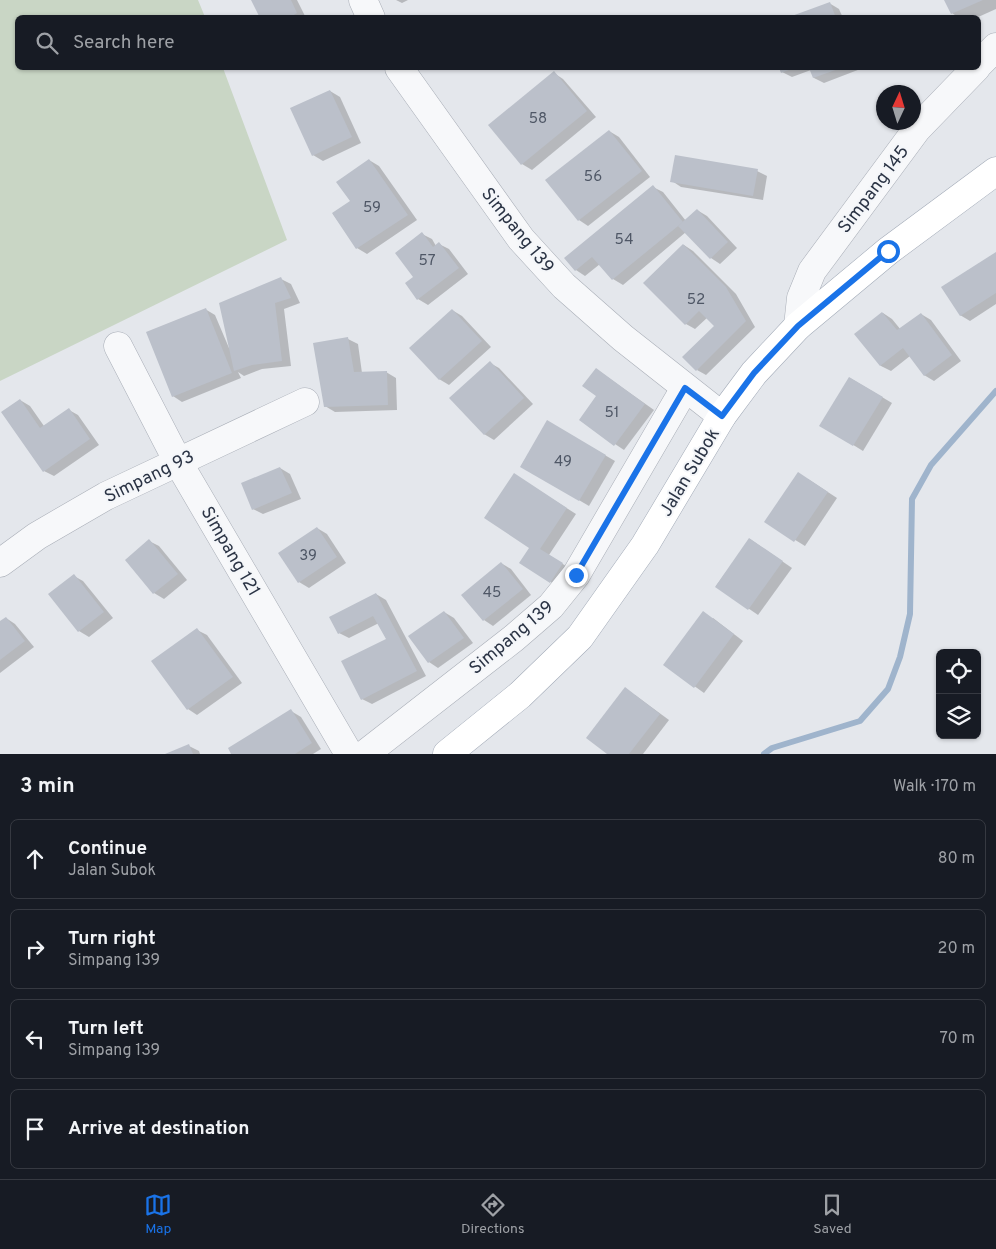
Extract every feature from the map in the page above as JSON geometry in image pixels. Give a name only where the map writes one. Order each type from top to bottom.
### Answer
[{"type":"main road","name":"Jalan Subok","points":[[447,754],[520,695],[580,637],[645,545],[722,416],[754,373],[798,326],[888,251],[996,171]]},
{"type":"street","points":[[363,0],[370,15]]},
{"type":"street","name":"Simpang 145","points":[[981,62],[996,47]]},
{"type":"street","name":"Simpang 139","points":[[400,70],[521,239],[564,286],[623,338],[722,416]]},
{"type":"street","name":"Simpang 145","points":[[798,326],[801,298],[812,271],[917,129],[973,70]]},
{"type":"street","name":"Simpang 121","points":[[118,346],[178,462],[349,754]]},
{"type":"street","name":"Simpang 139","points":[[365,754],[514,638],[551,606],[576,575],[685,388]]},
{"type":"street","name":"Simpang 93","points":[[0,563],[36,536],[106,496],[305,402]]},
{"type":"green space","points":[[0,0],[198,0],[204,15],[15,15],[15,70],[224,70],[287,240],[0,381]]},
{"type":"building","points":[[251,0],[291,0],[297,13],[294,15],[258,15]]},
{"type":"building","points":[[944,0],[983,0],[951,14]]},
{"type":"building","points":[[830,2],[835,15],[794,15]]},
{"type":"building","points":[[810,70],[835,70],[813,78]]},
{"type":"building","points":[[554,71],[587,111],[521,165],[488,125]]},
{"type":"building","points":[[330,90],[352,137],[312,156],[290,108]]},
{"type":"building","points":[[609,130],[642,171],[578,221],[545,180]]},
{"type":"building","points":[[675,155],[758,169],[753,196],[670,182]]},
{"type":"building","points":[[369,159],[408,215],[356,249],[332,213],[350,201],[336,182]]},
{"type":"building","points":[[653,185],[683,222],[612,280],[592,257],[575,271],[564,258]]},
{"type":"building","points":[[697,209],[728,242],[710,259],[678,226]]},
{"type":"building","points":[[422,232],[433,247],[439,242],[459,268],[417,300],[405,283],[413,277],[395,253]]},
{"type":"building","points":[[683,244],[726,287],[746,321],[696,371],[682,357],[714,326],[699,311],[685,325],[643,283]]},
{"type":"building","points":[[996,252],[996,293],[960,316],[941,287]]},
{"type":"building","points":[[281,277],[291,298],[275,303],[282,361],[252,365],[234,371],[219,303]]},
{"type":"building","points":[[206,308],[232,373],[172,397],[146,332]]},
{"type":"building","points":[[452,309],[482,341],[439,380],[409,348]]},
{"type":"building","points":[[882,312],[897,330],[921,313],[952,355],[924,376],[903,348],[880,366],[854,334]]},
{"type":"building","points":[[348,337],[354,372],[387,371],[388,405],[324,407],[313,343]]},
{"type":"building","points":[[490,361],[524,398],[484,435],[449,398]]},
{"type":"building","points":[[596,368],[645,404],[614,446],[579,420],[596,396],[582,386]]},
{"type":"building","points":[[849,377],[883,397],[853,446],[819,426]]},
{"type":"building","points":[[20,399],[40,428],[69,408],[90,439],[43,472],[1,412]]},
{"type":"building","points":[[547,420],[606,455],[579,501],[520,467]]},
{"type":"building","points":[[280,467],[292,493],[252,510],[241,483]]},
{"type":"building","points":[[798,472],[828,492],[794,542],[764,522]]},
{"type":"building","points":[[514,473],[567,508],[540,549],[563,563],[550,583],[519,563],[529,548],[484,518]]},
{"type":"building","points":[[317,527],[337,557],[298,583],[278,553]]},
{"type":"building","points":[[749,538],[783,561],[748,610],[715,587]]},
{"type":"building","points":[[149,539],[178,574],[153,594],[125,560]]},
{"type":"building","points":[[501,562],[523,589],[483,621],[461,595]]},
{"type":"building","points":[[74,574],[104,612],[78,632],[48,594]]},
{"type":"building","points":[[376,593],[417,671],[361,700],[341,661],[386,639],[373,616],[338,634],[329,617]]},
{"type":"building","points":[[444,611],[464,638],[428,663],[408,636]]},
{"type":"building","points":[[703,611],[734,634],[694,688],[663,665]]},
{"type":"building","points":[[6,617],[25,641],[0,660],[0,621]]},
{"type":"building","points":[[197,628],[233,677],[187,710],[151,661]]},
{"type":"building","points":[[625,687],[660,714],[629,754],[607,754],[586,738]]},
{"type":"building","points":[[291,709],[312,743],[295,754],[231,754],[228,748]]},
{"type":"building","points":[[189,744],[193,754],[165,754]]},
{"type":"waterway","points":[[764,754],[772,748],[860,721],[888,689],[900,657],[910,614],[912,499],[931,465],[996,391]]},
{"type":"route","points":[[576,575],[685,388],[722,416],[754,373],[798,326],[888,251]]}]
